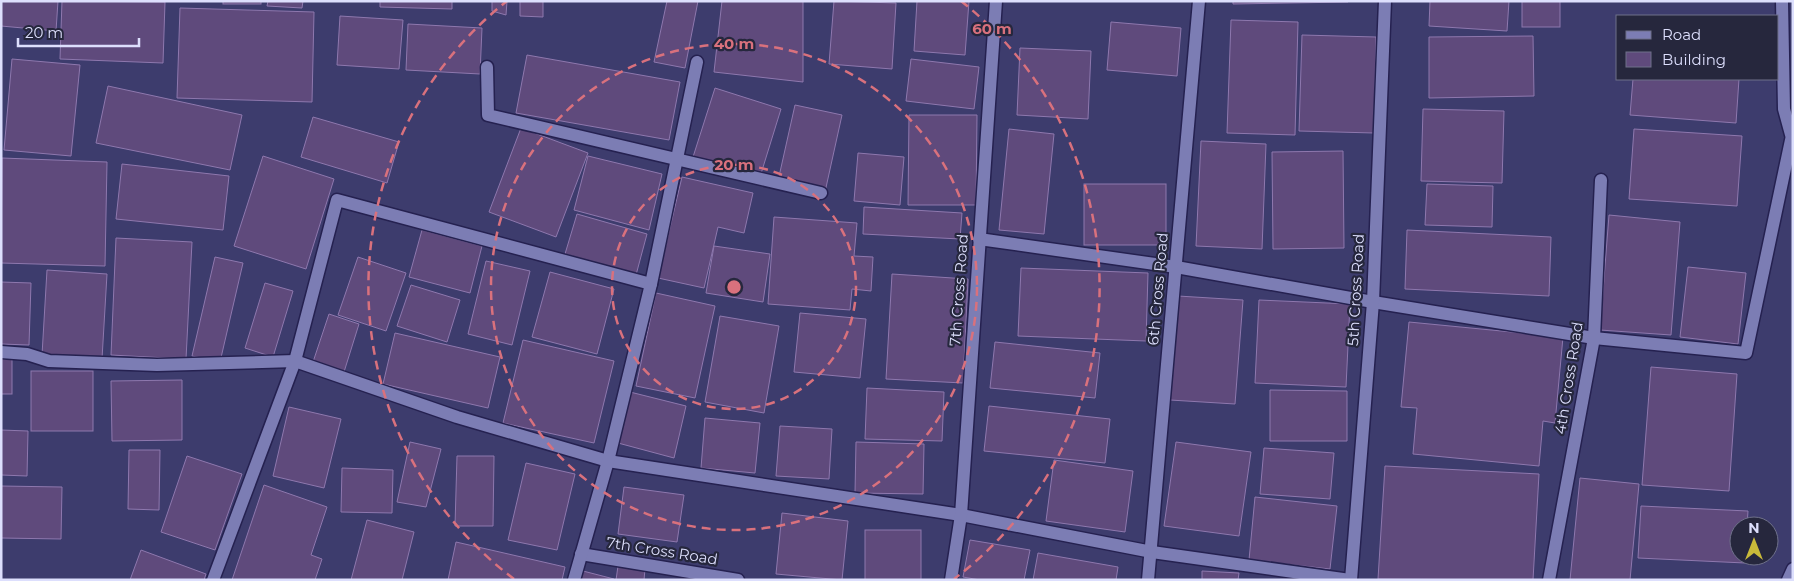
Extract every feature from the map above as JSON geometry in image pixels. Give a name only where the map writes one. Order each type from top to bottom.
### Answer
[{"type":"street","name":"7th Cross Road","points":[[951,580],[961,515],[996,1]]},
{"type":"street","name":"6th Cross Road","points":[[1148,580],[1152,552],[1199,1]]},
{"type":"street","name":"5th Cross Road","points":[[1351,580],[1372,302],[1385,1]]},
{"type":"street","points":[[979,239],[1176,267],[1372,302],[1594,338],[1746,353],[1792,141],[1784,109],[1782,1]]},
{"type":"street","points":[[574,580],[608,461],[650,284],[697,62]]},
{"type":"street","points":[[487,67],[488,115],[821,193]]},
{"type":"street","name":"4th Cross Road","points":[[1549,580],[1594,338],[1601,180]]},
{"type":"street","points":[[213,580],[295,361],[337,200],[650,284]]},
{"type":"street","points":[[1,352],[27,354],[49,361],[157,366],[295,361],[457,417],[608,461],[961,515],[1152,552],[1351,580]]},
{"type":"street","name":"7th Cross Road","points":[[581,554],[738,580]]},
{"type":"street","points":[[1788,580],[1793,569]]},
{"type":"building","points":[[1,1],[58,1],[56,31],[1,26]]},
{"type":"building","points":[[62,1],[165,2],[163,63],[60,59]]},
{"type":"building","points":[[223,1],[261,1],[261,4],[223,4]]},
{"type":"building","points":[[268,1],[303,1],[302,8],[267,6]]},
{"type":"building","points":[[380,1],[452,1],[452,9],[380,7]]},
{"type":"building","points":[[492,1],[507,1],[506,15],[492,11]]},
{"type":"building","points":[[520,1],[543,1],[543,17],[520,16]]},
{"type":"building","points":[[667,1],[698,1],[685,68],[654,62]]},
{"type":"building","points":[[722,1],[803,1],[803,82],[714,72]]},
{"type":"building","points":[[834,1],[896,3],[892,69],[829,64]]},
{"type":"building","points":[[917,1],[969,1],[965,55],[914,51]]},
{"type":"building","points":[[1233,1],[1348,1],[1348,2],[1233,4]]},
{"type":"building","points":[[1430,1],[1509,1],[1507,31],[1429,26]]},
{"type":"building","points":[[1522,1],[1560,1],[1560,27],[1522,27]]},
{"type":"building","points":[[180,8],[314,12],[312,102],[177,98]]},
{"type":"building","points":[[340,16],[403,20],[399,69],[337,65]]},
{"type":"building","points":[[1231,20],[1298,22],[1295,135],[1227,133]]},
{"type":"building","points":[[1111,22],[1181,28],[1177,76],[1107,70]]},
{"type":"building","points":[[408,24],[482,28],[480,74],[406,70]]},
{"type":"building","points":[[1302,35],[1376,37],[1374,133],[1299,131]]},
{"type":"building","points":[[1533,36],[1534,96],[1429,98],[1429,37]]},
{"type":"building","points":[[1020,48],[1091,51],[1088,119],[1017,115]]},
{"type":"building","points":[[527,55],[680,82],[669,140],[516,113]]},
{"type":"building","points":[[12,59],[80,65],[71,156],[4,150]]},
{"type":"building","points":[[911,59],[979,67],[974,109],[906,101]]},
{"type":"building","points":[[1633,80],[1739,80],[1736,123],[1630,115]]},
{"type":"building","points":[[108,86],[242,115],[230,170],[96,143]]},
{"type":"building","points":[[715,88],[781,109],[760,177],[693,157]]},
{"type":"building","points":[[795,105],[842,115],[825,192],[778,181]]},
{"type":"building","points":[[1423,109],[1504,111],[1502,183],[1421,181]]},
{"type":"building","points":[[909,115],[977,115],[976,205],[908,205]]},
{"type":"building","points":[[313,117],[399,142],[387,183],[301,157]]},
{"type":"building","points":[[521,128],[588,153],[556,237],[489,212]]},
{"type":"building","points":[[1009,129],[1054,134],[1044,234],[999,230]]},
{"type":"building","points":[[1634,129],[1742,136],[1737,206],[1629,199]]},
{"type":"building","points":[[1201,141],[1266,144],[1262,249],[1196,246]]},
{"type":"building","points":[[1343,151],[1344,248],[1273,249],[1272,152]]},
{"type":"building","points":[[858,153],[904,157],[900,205],[854,201]]},
{"type":"building","points":[[263,156],[334,179],[306,269],[234,246]]},
{"type":"building","points":[[588,156],[662,174],[649,230],[574,210]]},
{"type":"building","points":[[2,158],[107,162],[105,266],[1,263]]},
{"type":"building","points":[[122,164],[229,176],[223,230],[116,219]]},
{"type":"building","points":[[682,177],[753,193],[744,233],[718,227],[704,288],[658,278]]},
{"type":"building","points":[[1084,184],[1166,184],[1166,245],[1084,245]]},
{"type":"building","points":[[1427,184],[1493,186],[1492,227],[1425,225]]},
{"type":"building","points":[[864,207],[962,213],[960,239],[863,234]]},
{"type":"building","points":[[577,214],[647,234],[636,275],[565,254]]},
{"type":"building","points":[[1609,215],[1680,222],[1671,335],[1600,330]]},
{"type":"building","points":[[774,217],[857,223],[854,256],[873,257],[871,291],[852,289],[850,310],[768,304]]},
{"type":"building","points":[[422,230],[482,246],[470,293],[409,277]]},
{"type":"building","points":[[1407,230],[1551,237],[1549,296],[1405,289]]},
{"type":"building","points":[[116,238],[192,242],[186,359],[111,355]]},
{"type":"building","points":[[714,246],[770,254],[763,302],[706,293]]},
{"type":"building","points":[[215,257],[243,263],[220,362],[192,356]]},
{"type":"building","points":[[358,257],[406,273],[386,331],[338,315]]},
{"type":"building","points":[[486,261],[530,271],[512,345],[468,334]]},
{"type":"building","points":[[1688,267],[1746,273],[1738,344],[1680,337]]},
{"type":"building","points":[[1021,268],[1148,273],[1146,341],[1018,336]]},
{"type":"building","points":[[47,270],[107,274],[102,359],[42,355]]},
{"type":"building","points":[[550,272],[614,289],[597,354],[532,337]]},
{"type":"building","points":[[892,274],[968,279],[963,383],[886,379]]},
{"type":"building","points":[[1,282],[31,283],[29,345],[1,344]]},
{"type":"building","points":[[265,283],[293,291],[273,357],[245,348]]},
{"type":"building","points":[[411,285],[460,300],[447,342],[397,326]]},
{"type":"building","points":[[656,293],[715,306],[695,398],[636,386]]},
{"type":"building","points":[[1178,296],[1243,300],[1235,404],[1170,400]]},
{"type":"building","points":[[1259,300],[1350,304],[1346,387],[1255,383]]},
{"type":"building","points":[[800,313],[866,319],[860,378],[794,372]]},
{"type":"building","points":[[329,314],[359,324],[344,372],[313,362]]},
{"type":"building","points":[[720,316],[779,326],[764,413],[705,402]]},
{"type":"building","points":[[1409,322],[1563,337],[1555,423],[1543,421],[1539,466],[1413,454],[1417,408],[1401,407]]},
{"type":"building","points":[[395,333],[500,357],[488,408],[383,384]]},
{"type":"building","points":[[523,340],[614,361],[594,443],[503,423]]},
{"type":"building","points":[[995,342],[1100,353],[1095,398],[990,388]]},
{"type":"building","points":[[1,359],[12,359],[12,394],[1,394]]},
{"type":"building","points":[[1651,367],[1737,374],[1729,491],[1642,485]]},
{"type":"building","points":[[31,371],[93,371],[93,431],[31,431]]},
{"type":"building","points":[[182,380],[182,440],[112,441],[111,381]]},
{"type":"building","points":[[867,388],[944,392],[942,441],[865,439]]},
{"type":"building","points":[[1270,390],[1347,391],[1347,441],[1270,441]]},
{"type":"building","points":[[630,392],[686,406],[674,458],[618,443]]},
{"type":"building","points":[[989,406],[1110,419],[1105,463],[984,451]]},
{"type":"building","points":[[289,407],[341,419],[324,488],[273,476]]},
{"type":"building","points":[[705,418],[760,423],[755,473],[701,468]]},
{"type":"building","points":[[780,426],[832,429],[829,479],[776,476]]},
{"type":"building","points":[[1,430],[28,431],[27,476],[1,475]]},
{"type":"building","points":[[410,442],[441,449],[426,507],[397,502]]},
{"type":"building","points":[[856,442],[924,444],[923,494],[855,493]]},
{"type":"building","points":[[1176,442],[1251,452],[1239,536],[1164,526]]},
{"type":"building","points":[[1264,448],[1334,453],[1330,499],[1260,494]]},
{"type":"building","points":[[129,450],[160,450],[159,510],[128,509]]},
{"type":"building","points":[[187,456],[242,474],[215,550],[161,532]]},
{"type":"building","points":[[457,456],[494,456],[493,526],[455,526]]},
{"type":"building","points":[[1054,460],[1133,471],[1125,532],[1046,521]]},
{"type":"building","points":[[526,463],[575,474],[557,550],[508,540]]},
{"type":"building","points":[[1385,466],[1539,474],[1533,580],[1378,579]]},
{"type":"building","points":[[342,468],[393,470],[392,513],[341,512]]},
{"type":"building","points":[[1580,478],[1639,484],[1630,580],[1570,580]]},
{"type":"building","points":[[264,485],[327,507],[311,555],[322,559],[315,580],[232,580]]},
{"type":"building","points":[[1,486],[62,487],[61,539],[1,538]]},
{"type":"building","points":[[624,487],[684,495],[677,542],[618,534]]},
{"type":"building","points":[[1255,497],[1337,506],[1330,569],[1249,560]]},
{"type":"building","points":[[1641,506],[1748,511],[1748,516],[1729,516],[1729,562],[1638,558]]},
{"type":"building","points":[[782,513],[848,521],[842,580],[776,574]]},
{"type":"building","points":[[367,520],[414,532],[402,580],[351,580]]},
{"type":"building","points":[[865,530],[921,530],[921,580],[865,580]]},
{"type":"building","points":[[970,540],[1030,550],[1024,580],[980,580],[963,577]]},
{"type":"building","points":[[456,542],[565,567],[562,580],[448,580]]},
{"type":"building","points":[[141,550],[206,574],[204,580],[130,580]]},
{"type":"building","points":[[1038,553],[1118,567],[1116,580],[1033,580]]},
{"type":"building","points":[[618,566],[645,569],[644,580],[616,580]]},
{"type":"building","points":[[583,571],[614,579],[614,580],[580,580]]},
{"type":"building","points":[[1202,571],[1239,573],[1238,580],[1202,580]]}]
